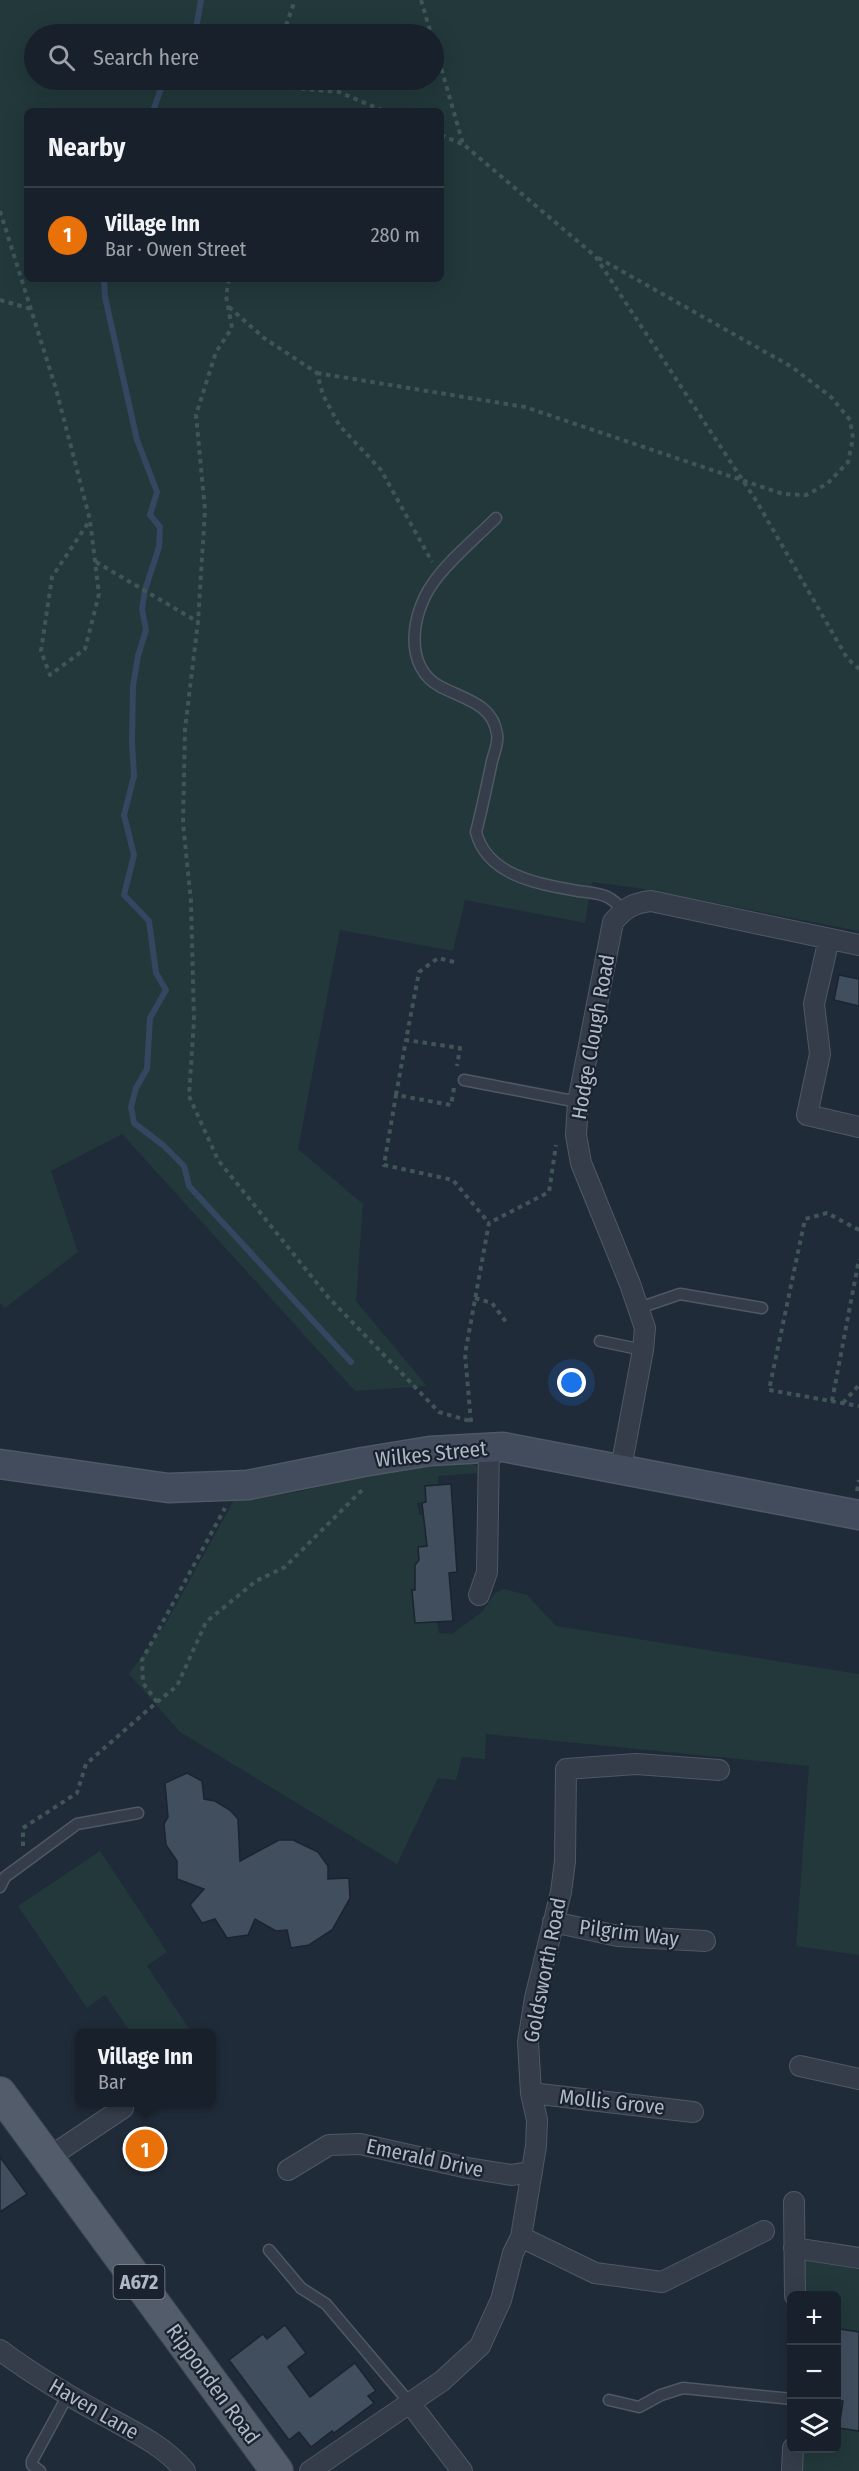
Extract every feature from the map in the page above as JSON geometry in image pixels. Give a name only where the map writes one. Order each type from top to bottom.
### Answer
[{"type":"main road","name":"Ripponden Road","points":[[0,2093],[277,2471]]},
{"type":"street","points":[[624,910],[636,903],[651,901],[859,945]]},
{"type":"street","name":"Hodge Clough Road","points":[[621,1468],[645,1328],[581,1163],[577,1130],[578,1102],[613,922],[624,910]]},
{"type":"street","points":[[829,939],[814,1004],[820,1054],[807,1115],[859,1127]]},
{"type":"street","points":[[479,1595],[487,1572],[489,1446]]},
{"type":"street","name":"Wilkes Street","points":[[0,1464],[168,1488],[248,1485],[372,1460],[430,1451],[489,1446],[621,1468],[859,1515]]},
{"type":"street","name":"Goldsworth Road","points":[[310,2471],[442,2381],[480,2346],[501,2300],[513,2253],[521,2237],[536,2146],[537,2120],[531,2093],[528,2042],[565,1861],[566,1769],[636,1764],[719,1770]]},
{"type":"street","name":"Pilgrim Way","points":[[553,1922],[618,1936],[705,1941]]},
{"type":"street","points":[[800,2066],[859,2079]]},
{"type":"street","name":"Mollis Grove","points":[[531,2093],[693,2112]]},
{"type":"street","points":[[48,2158],[123,2108]]},
{"type":"street","name":"Emerald Drive","points":[[288,2170],[329,2145],[360,2144],[468,2168],[511,2175],[532,2172]]},
{"type":"street","points":[[794,2202],[795,2291]]},
{"type":"street","points":[[521,2237],[595,2273],[662,2282],[764,2230]]},
{"type":"street","points":[[794,2248],[859,2258]]},
{"type":"street","name":"Haven Lane","points":[[0,2350],[68,2395],[158,2446],[185,2471]]},
{"type":"street","points":[[409,2402],[462,2471]]},
{"type":"street","points":[[792,2471],[793,2453]]},
{"type":"lane","points":[[496,518],[432,584],[418,617],[413,641],[416,657],[425,676],[441,687],[478,704],[492,718],[498,736],[477,832],[480,847],[490,860],[507,871],[550,886],[607,896],[624,910]]},
{"type":"lane","points":[[459,1079],[578,1102]]},
{"type":"lane","points":[[639,1308],[680,1294],[762,1308]]},
{"type":"lane","points":[[600,1341],[643,1350]]},
{"type":"lane","points":[[0,1887],[5,1877],[12,1871],[77,1824],[138,1813]]},
{"type":"lane","points":[[269,2250],[301,2288],[326,2304],[409,2402]]},
{"type":"lane","points":[[609,2400],[639,2407],[661,2395],[683,2388],[787,2398]]},
{"type":"lane","points":[[40,2471],[32,2465],[32,2461],[68,2395]]},
{"type":"path","points":[[287,24],[295,0]]},
{"type":"path","points":[[421,0],[428,24]]},
{"type":"path","points":[[444,78],[463,144]]},
{"type":"path","points":[[316,90],[339,92],[377,108]]},
{"type":"path","points":[[227,306],[264,338],[317,373],[525,407],[783,494],[806,495],[828,484],[848,462],[853,438],[850,420],[831,397],[792,367],[595,256],[463,144],[444,136]]},
{"type":"path","points":[[0,211],[56,389],[90,520],[99,594],[85,649],[50,675],[41,651],[52,577],[90,520]]},
{"type":"path","points":[[595,256],[742,481],[848,658],[859,669]]},
{"type":"path","points":[[228,282],[226,296],[232,328],[216,352],[196,415],[205,510],[198,622],[185,729],[183,824],[191,902],[194,1020],[189,1096],[218,1160],[328,1297],[439,1412],[494,1429],[489,1446]]},
{"type":"path","points":[[0,300],[31,309]]},
{"type":"path","points":[[317,373],[323,395],[339,425],[381,470],[439,576]]},
{"type":"path","points":[[95,562],[198,622]]},
{"type":"path","points":[[454,962],[438,958],[419,972],[384,1165],[453,1180],[489,1223]]},
{"type":"path","points":[[406,1040],[460,1048],[457,1068]]},
{"type":"path","points":[[396,1095],[451,1105],[459,1079]]},
{"type":"path","points":[[489,1223],[549,1192],[560,1126],[577,1130]]},
{"type":"path","points":[[859,1230],[826,1213],[805,1219],[770,1390],[859,1406]]},
{"type":"path","points":[[470,1421],[465,1354],[489,1223]]},
{"type":"path","points":[[832,1401],[859,1259]]},
{"type":"path","points":[[475,1298],[492,1303],[506,1322]]},
{"type":"path","points":[[843,1403],[859,1385]]},
{"type":"path","points":[[23,1847],[23,1828],[77,1793],[86,1764],[177,1686],[206,1622],[256,1581],[285,1568],[376,1476],[372,1460]]},
{"type":"path","points":[[158,1702],[143,1683],[142,1660],[228,1504],[234,1485]]},
{"type":"green space","points":[[0,0],[859,0],[859,931],[637,888],[592,882],[585,923],[465,900],[453,951],[340,930],[298,1149],[363,1204],[356,1301],[427,1386],[355,1391],[122,1134],[51,1171],[78,1252],[5,1308],[0,1303]]},
{"type":"green space","points":[[434,1463],[472,1464],[477,1466],[478,1473],[438,1476],[438,1485],[426,1502],[417,1503],[419,1515],[427,1514],[427,1546],[418,1547],[420,1560],[415,1565],[415,1571],[429,1589],[412,1590],[415,1623],[437,1622],[439,1633],[452,1634],[482,1612],[495,1593],[504,1589],[527,1595],[556,1626],[859,1674],[859,1955],[796,1946],[809,1766],[486,1734],[485,1759],[462,1757],[456,1780],[438,1778],[397,1864],[180,1732],[129,1674],[166,1623],[234,1500],[297,1492],[377,1473]]},
{"type":"green space","points":[[100,1851],[167,1952],[147,1966],[189,2029],[128,2029],[105,1995],[87,2008],[18,1906]]},
{"type":"green space","points":[[804,2258],[859,2267],[859,2471],[799,2471],[800,2453],[841,2453],[841,2291],[803,2291]]},
{"type":"building","points":[[839,975],[859,979],[859,1006],[834,1000]]},
{"type":"building","points":[[451,1484],[457,1572],[449,1573],[453,1621],[415,1623],[412,1590],[415,1590],[415,1565],[419,1560],[418,1547],[427,1546],[422,1503],[426,1502],[425,1486]]},
{"type":"building","points":[[187,1773],[202,1781],[204,1799],[215,1801],[230,1810],[238,1819],[240,1861],[279,1840],[293,1840],[318,1852],[328,1866],[328,1879],[349,1878],[350,1898],[332,1930],[309,1945],[291,1948],[287,1930],[276,1931],[255,1919],[248,1935],[227,1938],[215,1919],[202,1923],[190,1905],[204,1889],[177,1879],[177,1861],[166,1845],[164,1824],[168,1817],[165,1783]]},
{"type":"building","points":[[0,2157],[27,2194],[0,2212]]},
{"type":"building","points":[[285,2325],[306,2353],[288,2367],[310,2397],[355,2363],[376,2391],[368,2396],[374,2403],[311,2447],[299,2432],[289,2440],[229,2360],[263,2334],[267,2339]]},
{"type":"building","points":[[841,2329],[859,2332],[859,2431],[841,2428],[843,2401],[841,2401]]},
{"type":"waterway","points":[[197,24],[201,0]]},
{"type":"waterway","points":[[154,108],[160,90]]},
{"type":"waterway","points":[[104,282],[105,297],[137,440],[157,492],[150,515],[160,527],[159,547],[145,590],[142,609],[146,630],[138,656],[133,686],[134,776],[124,815],[134,855],[124,895],[149,921],[156,973],[166,990],[150,1018],[147,1069],[136,1088],[131,1107],[134,1123],[163,1145],[184,1166],[189,1186],[351,1362]]},
{"type":"place","name":"Village Inn","points":[[145,2149]]}]
